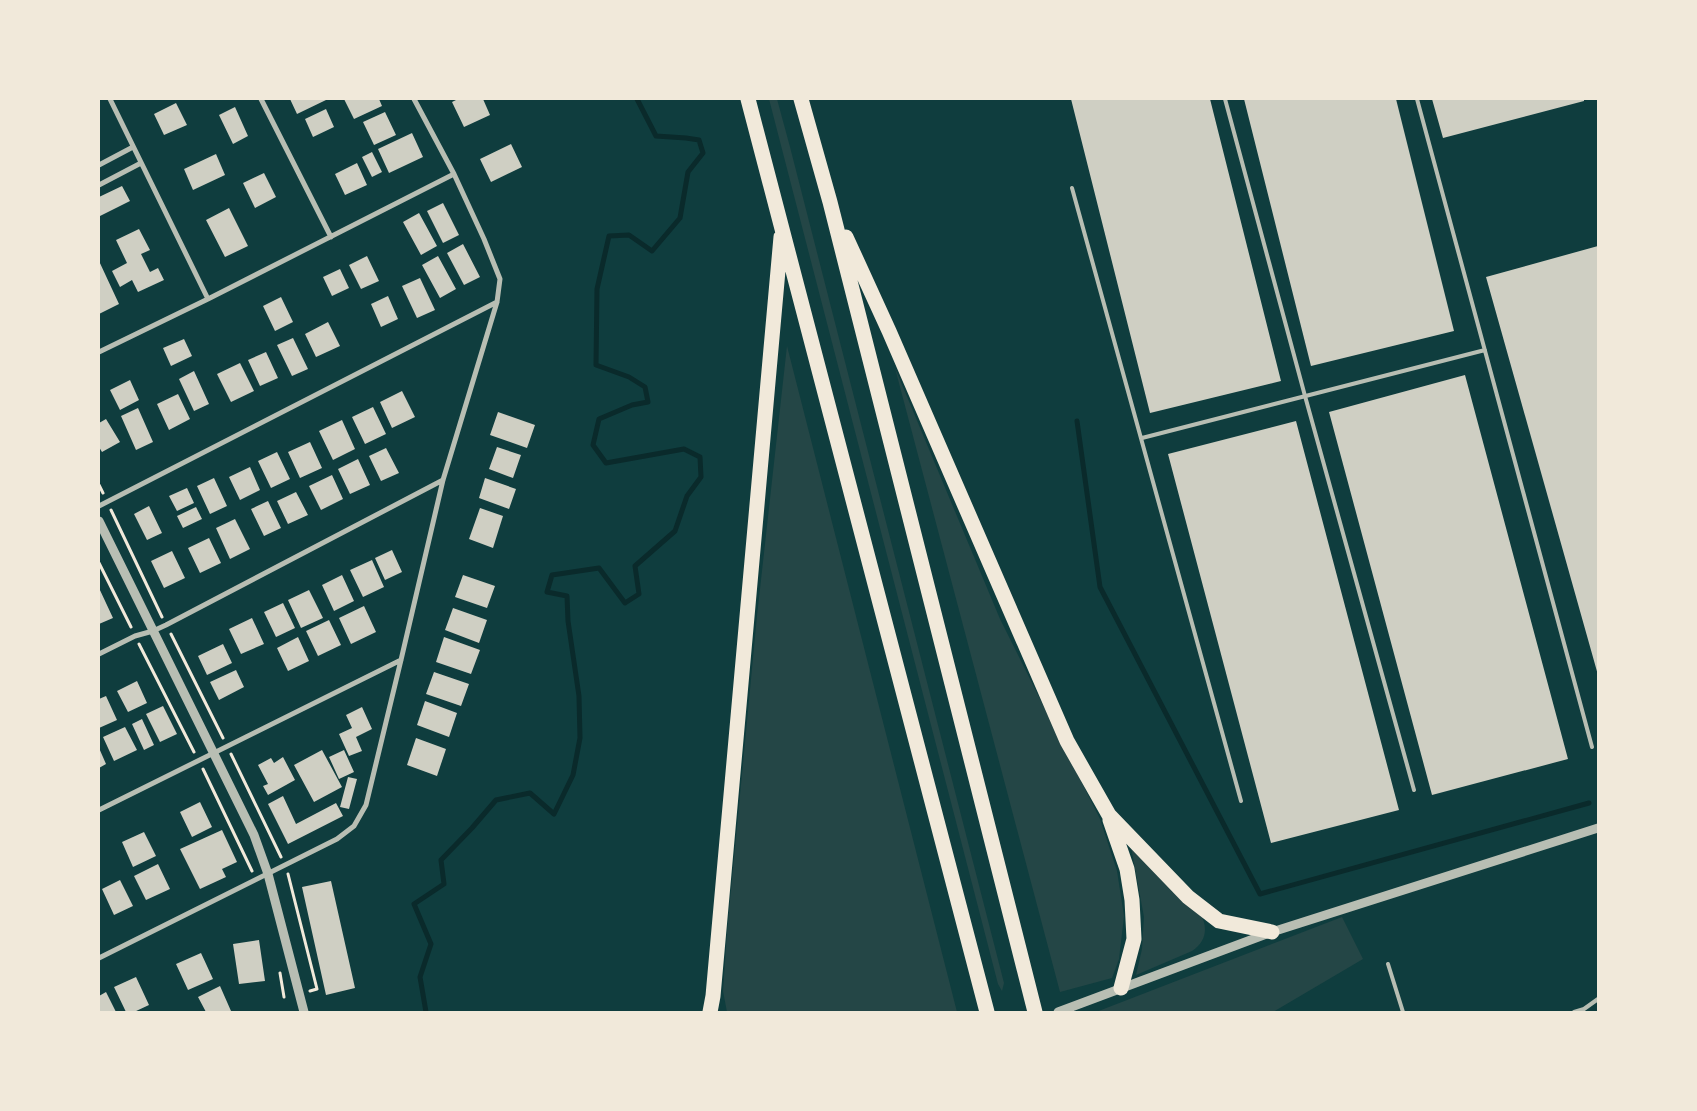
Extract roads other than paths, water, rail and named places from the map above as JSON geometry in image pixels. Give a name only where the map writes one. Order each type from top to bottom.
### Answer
[{"type":"highway","points":[[748,99],[987,1012]]},
{"type":"highway","points":[[801,99],[830,202],[1024,975],[1035,1012]]},
{"type":"highway","points":[[830,202],[889,331],[1067,742],[1109,815],[1127,869],[1132,900],[1134,939],[1121,988]]},
{"type":"highway","points":[[710,1012],[713,996],[782,226]]},
{"type":"highway","points":[[1109,815],[1188,897],[1219,921],[1272,932]]},
{"type":"highway","points":[[713,996],[720,1012]]},
{"type":"street","points":[[110,99],[208,298]]},
{"type":"street","points":[[261,99],[331,237]]},
{"type":"street","points":[[99,958],[337,839],[354,826],[366,805],[402,660],[443,480],[496,302],[500,279],[484,238],[454,174],[414,99]]},
{"type":"street","points":[[99,165],[133,147]]},
{"type":"street","points":[[99,185],[141,163]]},
{"type":"street","points":[[99,352],[454,174]]},
{"type":"street","points":[[99,506],[496,302]]},
{"type":"street","points":[[99,654],[135,636],[153,631],[443,480]]},
{"type":"street","points":[[99,521],[254,835],[268,874],[304,1012]]},
{"type":"street","points":[[99,810],[402,660]]},
{"type":"street","points":[[1058,1012],[1272,932],[1598,828]]},
{"type":"lane","points":[[1226,99],[1305,396],[1414,790]]},
{"type":"lane","points":[[1417,99],[1592,747]]},
{"type":"lane","points":[[1072,188],[1241,802]]},
{"type":"lane","points":[[1142,438],[1485,350]]},
{"type":"lane","points":[[1388,964],[1403,1012]]},
{"type":"lane","points":[[1574,1012],[1584,1009],[1598,999]]},
{"type":"waterway","points":[[426,1012],[420,977],[431,944],[414,904],[444,884],[441,860],[496,800],[530,793],[554,814],[573,775],[580,738],[579,696],[568,621],[567,596],[547,592],[552,575],[599,568],[625,603],[639,594],[635,566],[675,531],[687,496],[701,477],[700,457],[684,449],[606,463],[593,445],[599,419],[632,405],[648,402],[645,387],[629,377],[596,365],[597,289],[609,236],[629,235],[652,251],[680,218],[688,172],[703,153],[699,140],[656,136],[637,99]]},
{"type":"waterway","points":[[1077,421],[1100,587],[1260,894],[1589,803]]}]
